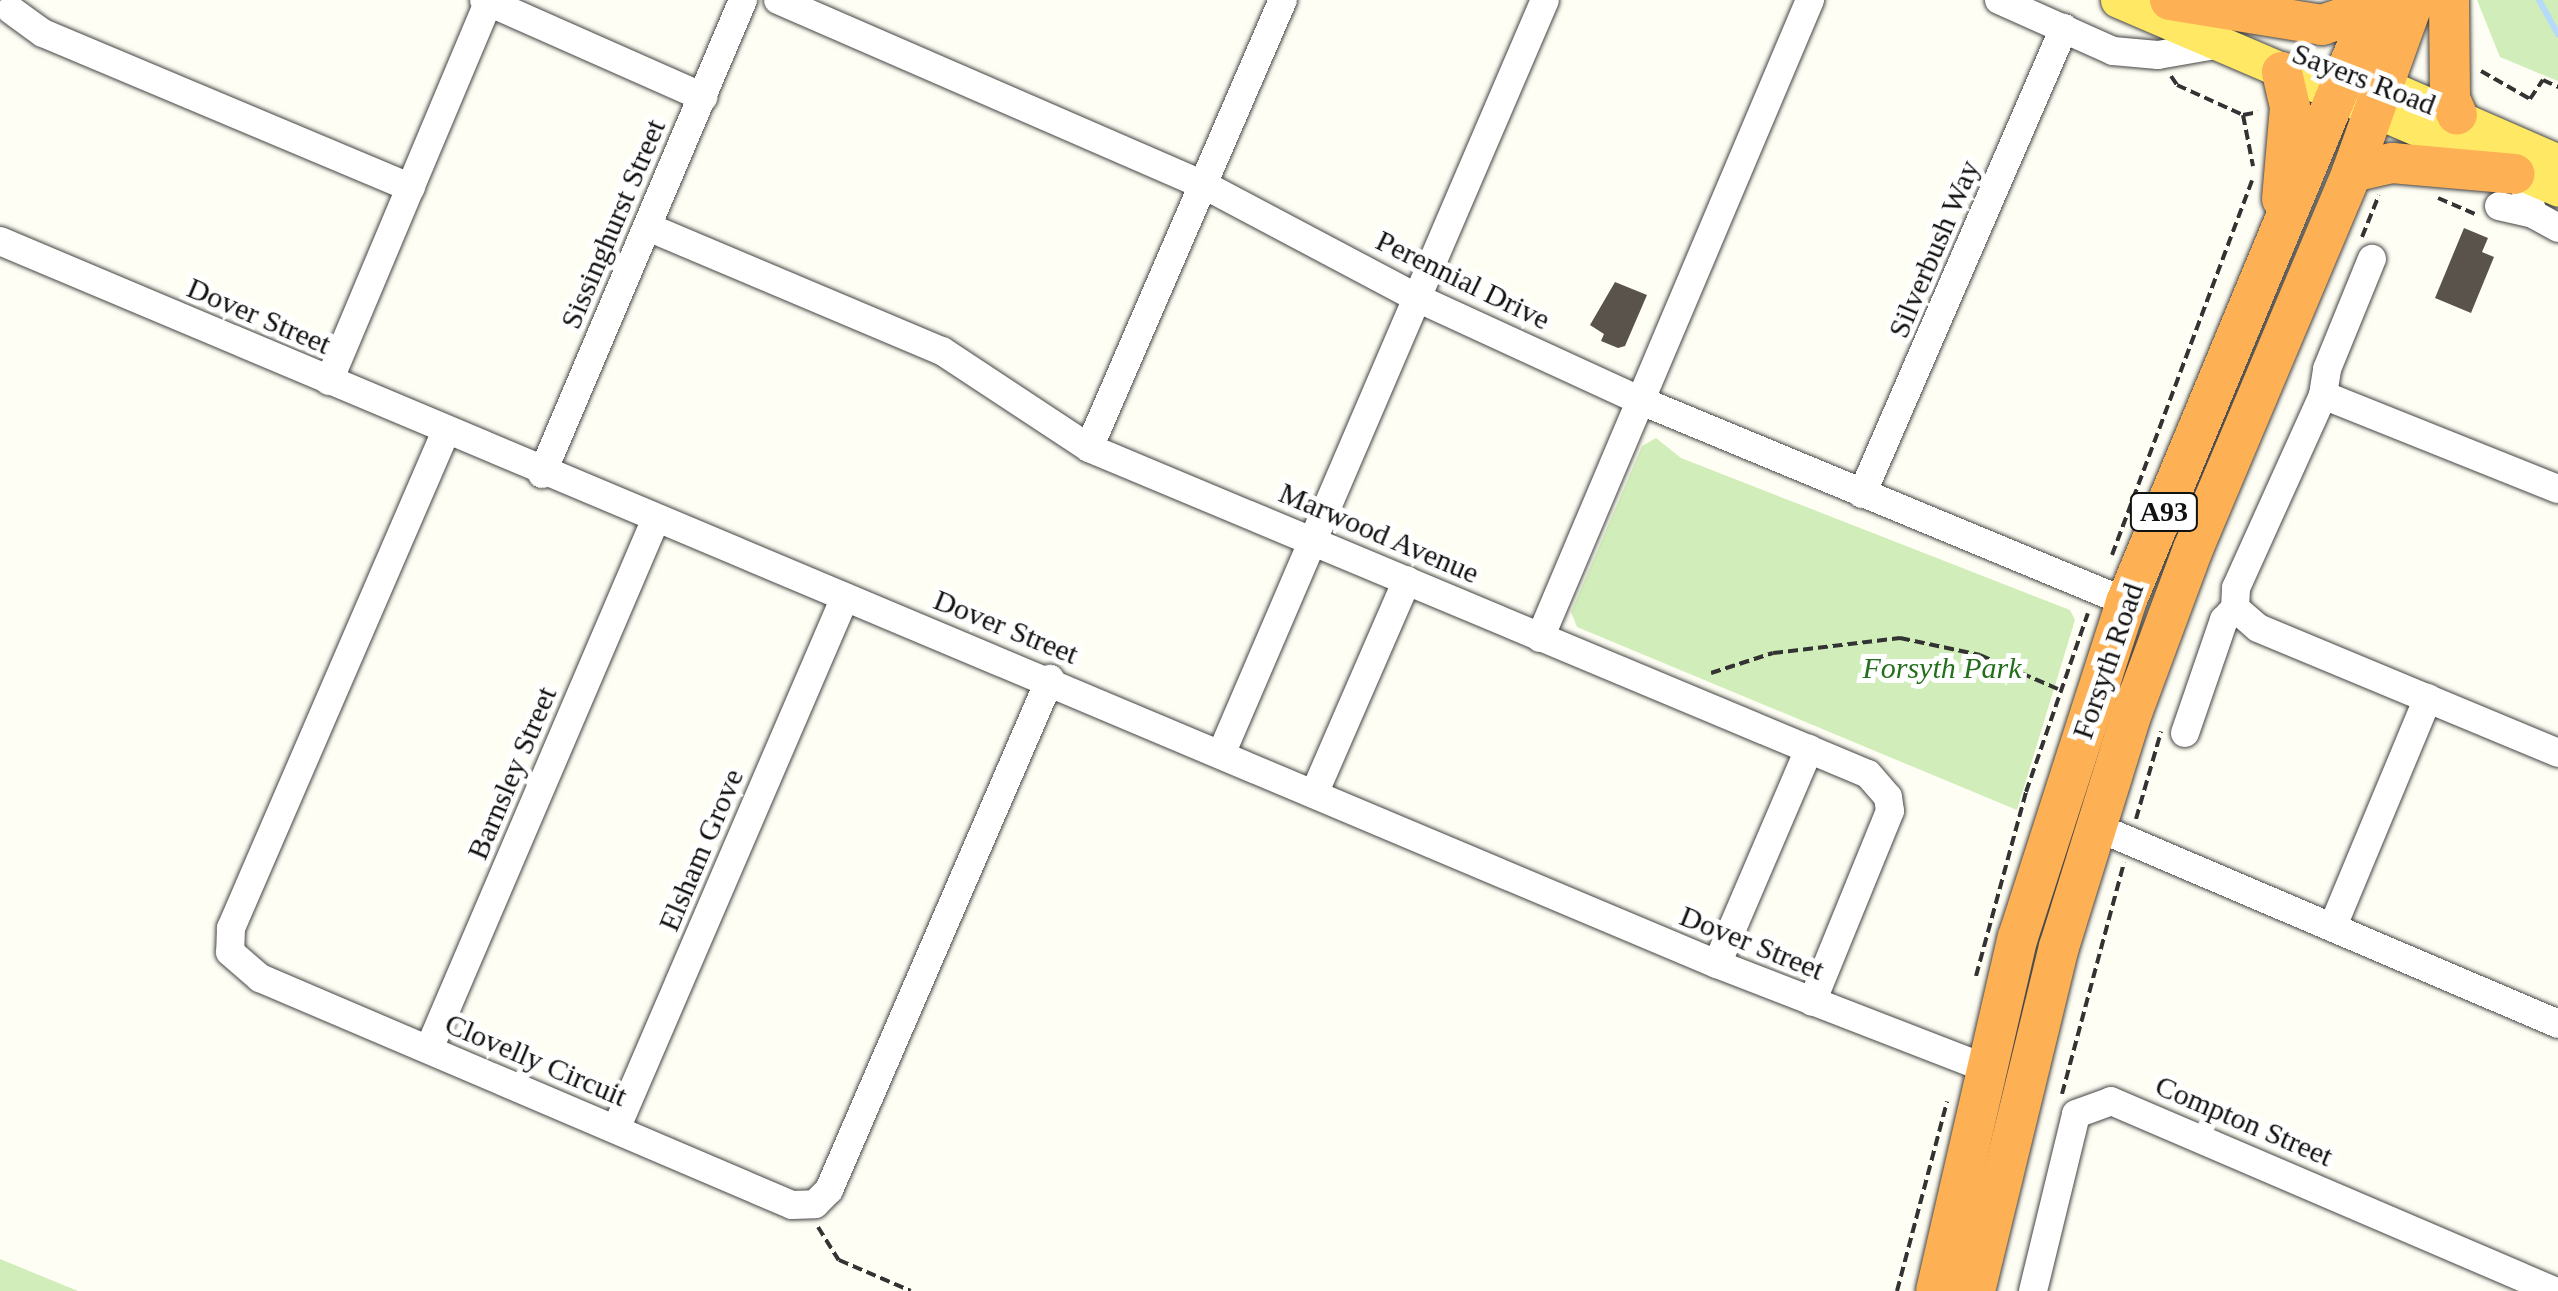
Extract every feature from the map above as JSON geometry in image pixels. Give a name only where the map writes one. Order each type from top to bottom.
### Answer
[{"type":"highway","points":[[2169,0],[2322,25],[2374,4]]},
{"type":"highway","name":"Forsyth Road","points":[[1975,1291],[2008,1075],[2018,937],[2126,602],[2269,266],[2363,92],[2387,66],[2414,0]]},
{"type":"highway","points":[[2450,0],[2450,100],[2457,115]]},
{"type":"highway","name":"Forsyth Road","points":[[1936,1291],[2008,1075],[2059,947],[2164,619],[2352,172],[2374,4]]},
{"type":"highway","points":[[2269,266],[2289,140],[2282,72]]},
{"type":"highway","points":[[2352,172],[2392,163],[2512,186]]},
{"type":"highway","points":[[2126,602],[2164,619]]},
{"type":"main road","name":"Sayers Road","points":[[2118,0],[2282,72],[2457,115],[2558,162]]},
{"type":"main road","name":"Sayers Road","points":[[2169,0],[2318,64],[2512,186],[2558,189]]},
{"type":"street","name":"Sissinghurst Street","points":[[542,474],[743,0]]},
{"type":"street","name":"Perennial Drive","points":[[778,0],[1204,184],[1417,298],[1638,400],[2126,602]]},
{"type":"street","points":[[1089,448],[1283,0]]},
{"type":"street","points":[[1222,752],[1545,0]]},
{"type":"street","points":[[1540,638],[1810,0]]},
{"type":"street","points":[[2000,0],[2131,53],[2158,56],[2221,44]]},
{"type":"street","points":[[330,381],[486,1],[703,97]]},
{"type":"street","points":[[12,9],[43,33],[411,188]]},
{"type":"street","name":"Silverbush Way","points":[[1862,494],[2064,28]]},
{"type":"street","points":[[2512,186],[2546,221]]},
{"type":"street","name":"Marwood Avenue","points":[[648,227],[942,352],[1089,448],[1868,774],[1882,786],[1890,811],[1812,1002]]},
{"type":"street","name":"Dover Street","points":[[0,241],[542,474],[1050,679],[1717,964],[2008,1075]]},
{"type":"street","points":[[2185,733],[2224,620],[2235,608],[2236,588],[2323,394],[2327,369],[2372,259]]},
{"type":"street","points":[[2323,394],[2558,490]]},
{"type":"street","name":"Clovelly Circuit","points":[[446,431],[228,941],[247,972],[792,1205],[815,1204]]},
{"type":"street","name":"Barnsley Street","points":[[429,1050],[655,521]]},
{"type":"street","points":[[1314,794],[1407,580]]},
{"type":"street","name":"Elsham Grove","points":[[616,1129],[845,597]]},
{"type":"street","points":[[2235,608],[2258,628],[2558,753]]},
{"type":"street","points":[[815,1204],[829,1190],[1050,679]]},
{"type":"street","points":[[2333,926],[2428,698]]},
{"type":"street","points":[[1717,964],[1809,749]]},
{"type":"street","points":[[2099,828],[2558,1024]]},
{"type":"street","name":"Compton Street","points":[[2033,1291],[2076,1114],[2111,1101],[2555,1291]]},
{"type":"path","points":[[2470,65],[2530,99],[2543,80],[2558,87]]},
{"type":"path","points":[[1711,673],[1773,653],[1900,638],[1980,655],[2060,690]]},
{"type":"path","points":[[815,1204],[822,1241],[839,1260],[911,1291]]},
{"type":"green space","points":[[2477,0],[2558,0],[2558,81],[2500,57]]},
{"type":"green space","name":"Forsyth Park","points":[[1656,438],[1681,458],[2070,610],[2075,620],[2017,810],[1577,627],[1571,612],[1642,446]]},
{"type":"green space","points":[[0,1259],[78,1291],[0,1291]]},
{"type":"building","points":[[2464,228],[2488,238],[2482,252],[2494,257],[2471,313],[2435,298]]},
{"type":"building","points":[[1615,282],[1647,295],[1625,346],[1618,348],[1601,341],[1604,334],[1590,325]]},
{"type":"waterway","points":[[2539,0],[2558,34]]}]
